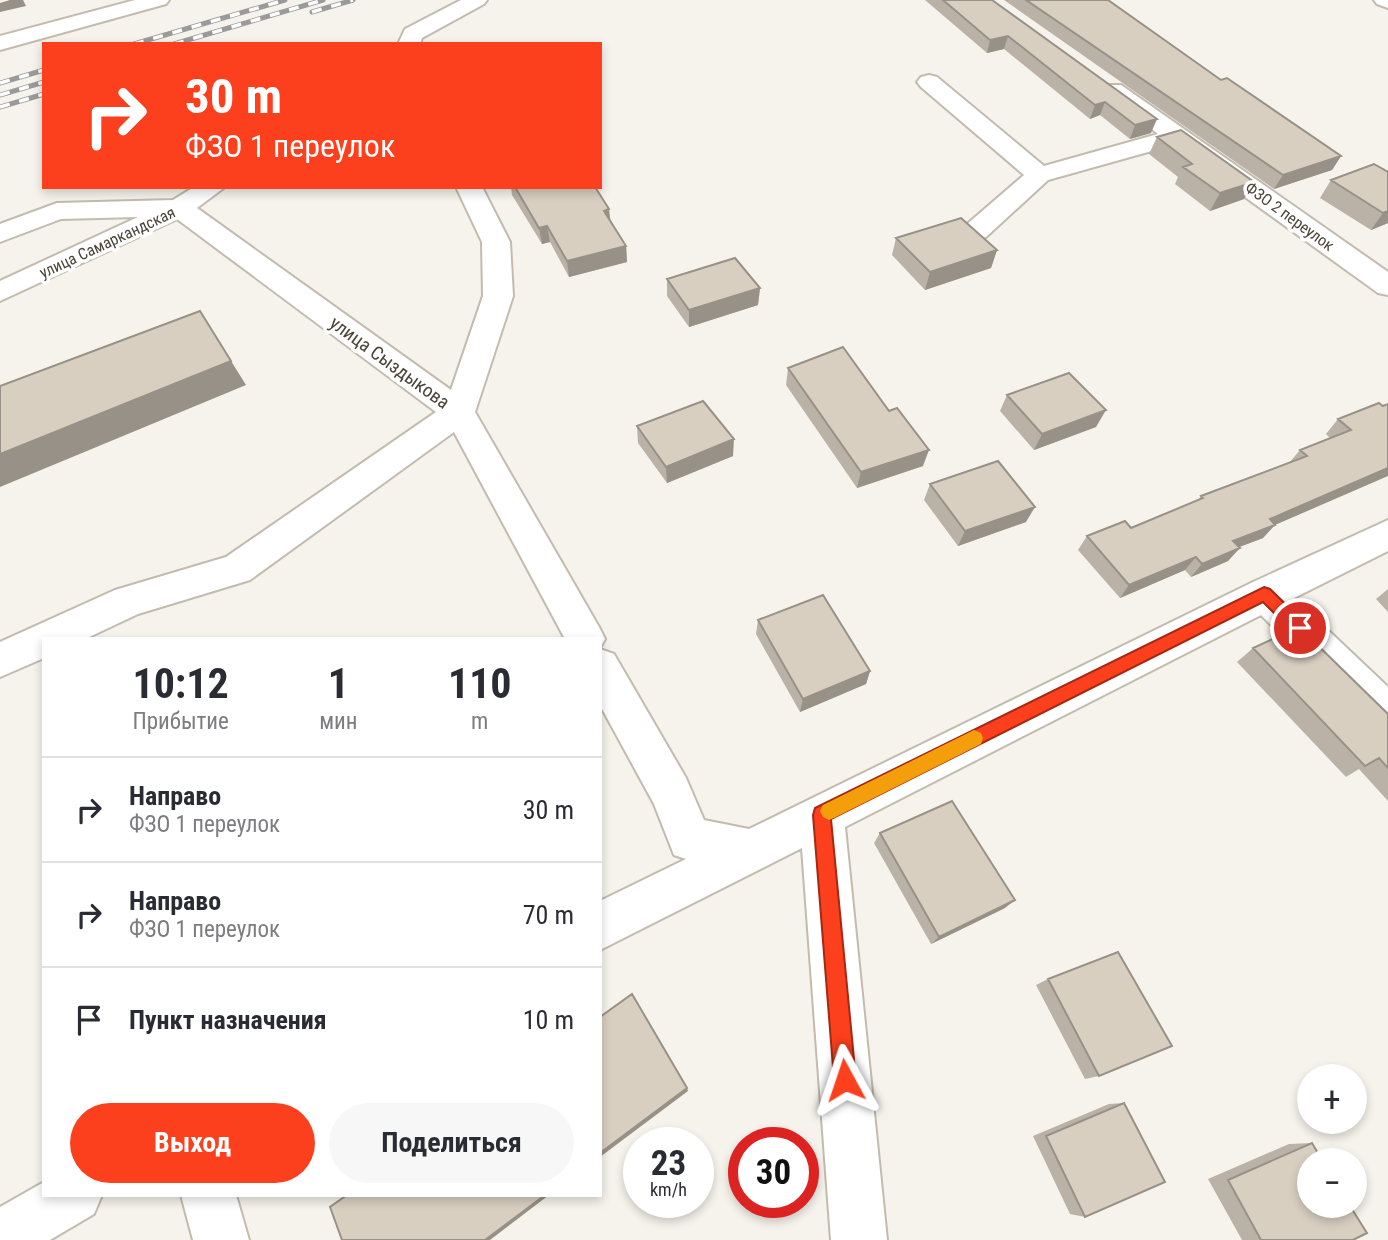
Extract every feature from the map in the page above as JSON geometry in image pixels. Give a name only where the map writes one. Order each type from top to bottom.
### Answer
[{"type":"street","points":[[0,43],[159,0]]},
{"type":"street","points":[[410,42],[413,34],[477,0]]},
{"type":"street","name":"ФЗО 2 переулок","points":[[1092,75],[1388,286]]},
{"type":"street","points":[[929,82],[1039,175]]},
{"type":"street","points":[[976,231],[1039,175],[1177,136]]},
{"type":"street","name":"улица Самаркандская","points":[[0,292],[179,208],[209,189]]},
{"type":"street","points":[[49,637],[128,601],[237,569],[459,412],[498,296],[496,242],[470,189]]},
{"type":"street","points":[[0,234],[57,211],[179,208]]},
{"type":"street","name":"улица Сыздыкова","points":[[179,208],[459,412],[584,637]]},
{"type":"street","points":[[602,925],[1388,534]]},
{"type":"street","points":[[1264,594],[1388,714]]},
{"type":"street","points":[[0,660],[42,640]]},
{"type":"street","points":[[602,670],[671,793],[690,839],[749,851]]},
{"type":"street","points":[[822,815],[859,1240]]},
{"type":"street","points":[[0,1238],[72,1197]]},
{"type":"street","points":[[209,1197],[220,1240]]},
{"type":"building","points":[[943,0],[992,0],[1157,119],[1135,125],[1105,102],[1095,105],[1008,36],[990,40]]},
{"type":"building","points":[[1026,0],[1108,0],[1221,80],[1227,78],[1341,156],[1283,175]]},
{"type":"building","points":[[1181,130],[1254,182],[1220,193],[1183,167],[1192,164],[1157,137]]},
{"type":"building","points":[[1374,164],[1388,172],[1388,211],[1383,213],[1331,180]]},
{"type":"building","points":[[516,189],[596,189],[609,209],[604,211],[626,246],[567,261],[547,226],[539,228]]},
{"type":"building","points":[[961,218],[997,250],[930,272],[896,238]]},
{"type":"building","points":[[735,258],[760,288],[689,310],[667,279]]},
{"type":"building","points":[[200,311],[231,361],[0,454],[0,386]]},
{"type":"building","points":[[843,347],[889,411],[897,408],[929,450],[861,472],[788,368]]},
{"type":"building","points":[[1069,373],[1106,410],[1042,434],[1007,395]]},
{"type":"building","points":[[703,401],[734,439],[666,467],[637,426]]},
{"type":"building","points":[[1379,403],[1383,406],[1388,404],[1388,468],[1270,519],[1275,525],[1233,541],[1240,548],[1202,564],[1196,557],[1129,585],[1087,536],[1125,521],[1131,528],[1203,498],[1201,496],[1307,456],[1300,450],[1351,430],[1338,419]]},
{"type":"building","points":[[998,461],[1035,507],[965,531],[930,484]]},
{"type":"building","points":[[823,595],[870,671],[803,699],[758,620]]},
{"type":"building","points":[[1299,627],[1388,714],[1388,768],[1379,758],[1365,766],[1253,648]]},
{"type":"building","points":[[952,801],[1015,900],[939,937],[880,833]]},
{"type":"building","points":[[1118,952],[1172,1046],[1099,1076],[1048,979]]},
{"type":"building","points":[[632,994],[687,1088],[635,1127],[623,1127],[623,1136],[602,1152],[602,1016]]},
{"type":"building","points":[[1124,1103],[1165,1182],[1085,1217],[1046,1136]]},
{"type":"building","points":[[1312,1143],[1315,1148],[1301,1148]]},
{"type":"building","points":[[1297,1150],[1297,1218],[1358,1218],[1367,1233],[1353,1240],[1261,1240],[1228,1180]]},
{"type":"building","points":[[344,1197],[542,1197],[485,1240],[342,1240],[330,1207]]},
{"type":"railway","points":[[141,42],[285,0]]},
{"type":"railway","points":[[181,42],[323,0]]},
{"type":"railway","points":[[312,12],[353,0]]},
{"type":"railway","points":[[0,83],[42,71]]},
{"type":"railway","points":[[0,95],[42,83]]},
{"type":"railway","points":[[0,107],[42,95]]},
{"type":"slow traffic","points":[[829,811],[974,738]]},
{"type":"route","points":[[845,1080],[822,815],[1264,594],[1300,628]]}]
